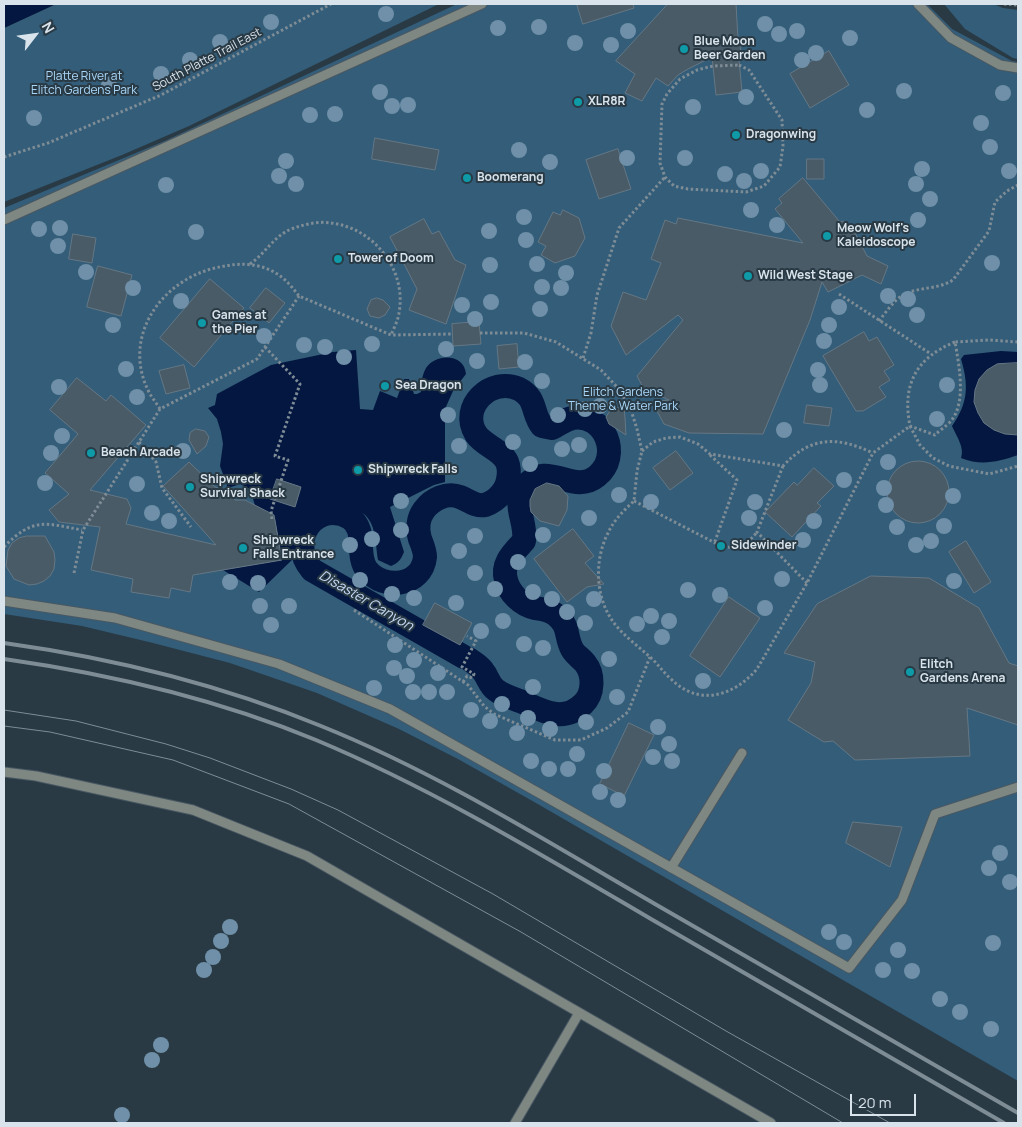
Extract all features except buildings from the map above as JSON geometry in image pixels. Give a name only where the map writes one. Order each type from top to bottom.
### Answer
[{"type":"lane","points":[[4,220],[482,4]]},
{"type":"lane","points":[[918,4],[951,38],[1000,65],[1018,68]]},
{"type":"lane","points":[[4,601],[115,618],[279,664],[390,709],[849,968],[902,900],[935,814],[1018,787]]},
{"type":"lane","points":[[672,868],[742,753]]},
{"type":"lane","points":[[4,772],[36,776],[193,810],[308,856],[771,1123]]},
{"type":"lane","points":[[515,1123],[579,1012]]},
{"type":"path","name":"South Platte Trail East","points":[[4,157],[48,143],[161,95],[331,4]]},
{"type":"path","points":[[1004,4],[1018,6]]},
{"type":"path","points":[[739,65],[749,70],[782,120],[783,146],[780,167],[771,180],[764,186],[746,192],[688,189],[674,186],[665,177],[660,163],[662,104],[673,86],[688,74],[706,67],[739,65]]},
{"type":"path","points":[[583,359],[591,333],[597,295],[619,228],[665,177]]},
{"type":"path","points":[[880,321],[894,302],[906,293],[945,285],[953,280],[989,231],[995,202],[1007,190],[1018,185]]},
{"type":"path","points":[[250,264],[257,259],[272,241],[292,229],[314,223],[330,223],[346,226],[362,233],[376,243],[388,258],[396,274],[400,293],[399,313],[392,335]]},
{"type":"path","points":[[160,409],[149,393],[142,374],[140,356],[142,338],[148,319],[158,303],[170,290],[207,270],[228,265],[250,264],[276,273],[289,283],[299,296],[392,335],[452,334]]},
{"type":"path","points":[[838,294],[931,354]]},
{"type":"path","points":[[74,573],[83,530],[160,409],[257,359],[299,296]]},
{"type":"path","points":[[480,333],[524,333],[556,342],[601,370],[617,387],[630,407],[642,451],[637,471],[634,501],[622,513],[608,533],[599,562],[599,584],[604,604],[614,622],[671,680],[684,689],[696,694],[710,695],[734,689],[746,681],[757,669],[807,583],[873,453],[910,426]]},
{"type":"path","points":[[1018,342],[989,340],[955,342],[942,347],[931,354],[917,369],[908,391],[906,408],[910,426],[920,445],[933,458],[949,466],[988,474],[1018,466]]},
{"type":"path","points":[[910,426],[934,435],[951,421],[959,403],[961,378],[955,342]]},
{"type":"path","points":[[265,347],[300,384],[275,456],[288,460],[271,511],[272,519]]},
{"type":"path","points":[[642,451],[653,442],[666,438],[680,437],[698,444],[736,480],[714,544]]},
{"type":"path","points":[[634,501],[723,548],[738,547],[751,539],[757,532],[783,466],[800,451],[813,445],[840,441],[854,444],[873,453]]},
{"type":"path","points":[[139,442],[156,462],[162,488],[191,527]]},
{"type":"path","points":[[710,454],[783,466]]},
{"type":"path","points":[[4,547],[16,534],[32,526],[47,523],[83,530]]},
{"type":"path","points":[[757,532],[807,583]]},
{"type":"path","points":[[354,610],[468,685],[484,706],[494,714],[555,740],[582,740],[607,728],[628,712],[650,657]]},
{"type":"path","points":[[463,682],[467,676],[472,678],[474,674],[462,668],[476,641],[466,636]]},
{"type":"green space","name":"Platte River at Elitch Gardens Park","points":[[56,4],[439,4],[189,126],[4,202],[4,28]]},
{"type":"green space","name":"Elitch Gardens Theme & Water Park","points":[[457,4],[927,4],[952,29],[1012,61],[1018,62],[1018,1081],[536,803],[458,759],[399,729],[317,693],[230,663],[82,626],[4,614],[4,208],[167,140]]},
{"type":"green space","points":[[944,4],[993,4],[1003,8],[1018,10],[1018,59],[1013,58],[965,29]]},
{"type":"shaded area","points":[[4,4],[56,4],[4,28]]},
{"type":"shaded area","points":[[356,350],[360,409],[373,410],[380,391],[397,398],[404,379],[409,379],[414,394],[421,392],[426,368],[436,360],[442,358],[455,359],[464,367],[466,374],[453,391],[445,409],[445,482],[434,485],[390,507],[404,552],[396,564],[391,566],[378,560],[372,525],[364,514],[357,510],[345,508],[338,512],[319,514],[304,522],[296,537],[295,557],[259,592],[223,570],[282,560],[275,519],[257,512],[250,489],[240,484],[228,488],[220,466],[223,444],[221,432],[217,419],[208,408],[215,405],[217,394],[271,365],[333,352]]},
{"type":"shaded area","points":[[1001,351],[1018,352],[1018,455],[990,462],[976,462],[961,458],[961,446],[952,426],[961,410],[966,394],[961,359],[964,355]]},
{"type":"waterway","name":"Disaster Canyon","points":[[464,657],[312,570],[305,558],[302,546],[304,534],[309,525],[317,518],[327,514],[338,513],[350,518],[359,529],[364,564],[374,577],[392,583],[410,579],[417,574],[422,567],[425,557],[418,528],[420,516],[427,506],[435,500],[450,495],[478,505],[485,505],[498,498],[507,483],[509,475],[507,462],[501,454],[483,442],[476,434],[472,424],[472,414],[475,404],[481,396],[489,390],[508,386],[519,389],[529,397],[542,426],[552,428],[573,418],[584,418],[594,422],[601,429],[609,448],[604,468],[597,476],[588,481],[579,482],[543,476],[534,479],[526,486],[520,500],[524,541],[509,558],[505,568],[506,580],[516,598],[530,606],[551,612],[563,623],[572,649],[588,668],[592,684],[591,690],[587,700],[575,710],[560,714],[544,711],[498,692],[482,669],[469,659]]},
{"type":"tram line","points":[[4,710],[76,721],[166,744],[210,758],[291,789],[338,810],[493,894],[726,1031],[890,1123]]},
{"type":"tram line","points":[[4,726],[50,732],[173,760],[289,804],[521,932],[843,1123]]},
{"type":"railway","points":[[4,643],[85,656],[204,685],[283,711],[364,745],[449,786],[491,809],[1018,1113]]},
{"type":"railway","points":[[4,659],[123,680],[202,700],[279,725],[360,759],[445,801],[528,847],[1004,1123]]},
{"type":"place","name":"Blue Moon Beer Garden","points":[[684,49]]},
{"type":"place","name":"XLR8R","points":[[578,102]]},
{"type":"place","name":"Dragonwing","points":[[736,135]]},
{"type":"place","name":"Boomerang","points":[[467,178]]},
{"type":"place","name":"Meow Wolf's Kaleidoscope","points":[[827,236]]},
{"type":"place","name":"Tower of Doom","points":[[338,259]]},
{"type":"place","name":"Wild West Stage","points":[[748,276]]},
{"type":"place","name":"Games at the Pier","points":[[202,323]]},
{"type":"place","name":"Sea Dragon","points":[[385,386]]},
{"type":"place","name":"Beach Arcade","points":[[91,453]]},
{"type":"place","name":"Shipwreck Falls","points":[[358,470]]},
{"type":"place","name":"Shipwreck Survival Shack","points":[[190,487]]},
{"type":"place","name":"Sidewinder","points":[[721,546]]},
{"type":"place","name":"Shipwreck Falls Entrance","points":[[243,548]]},
{"type":"place","name":"Elitch Gardens Arena","points":[[910,672]]}]
